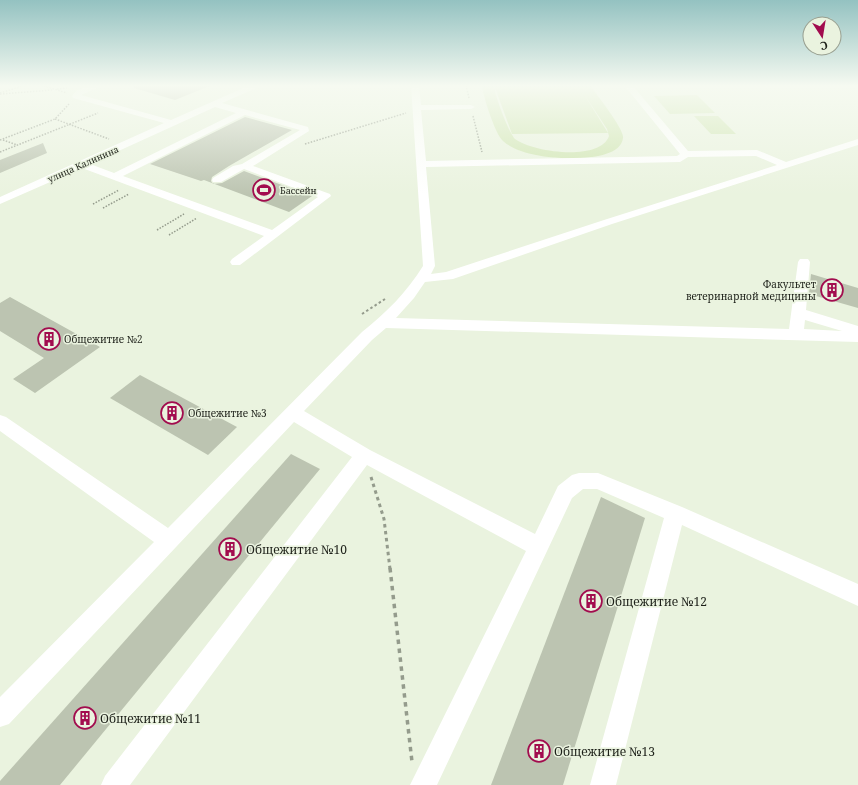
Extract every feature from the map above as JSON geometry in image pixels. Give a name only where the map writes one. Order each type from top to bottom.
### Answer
[{"type":"lane","points":[[167,122],[172,123]]},
{"type":"lane","name":"улица Калинина","points":[[0,201],[82,164],[125,151],[176,122]]},
{"type":"lane","points":[[115,176],[225,122]]},
{"type":"lane","points":[[217,180],[237,168],[245,166],[305,130],[277,122]]},
{"type":"lane","points":[[0,715],[367,336],[384,323],[423,278],[429,266],[417,122]]},
{"type":"lane","points":[[658,122],[685,154]]},
{"type":"lane","points":[[423,278],[448,276],[608,222],[858,142]]},
{"type":"lane","points":[[843,147],[858,153]]},
{"type":"lane","points":[[125,151],[145,161]]},
{"type":"lane","points":[[420,164],[680,159],[685,154],[757,153],[786,165]]},
{"type":"lane","points":[[82,164],[273,235]]},
{"type":"lane","points":[[236,262],[326,196],[245,166]]},
{"type":"lane","points":[[796,334],[804,262]]},
{"type":"lane","points":[[799,313],[858,331]]},
{"type":"lane","points":[[384,323],[858,337]]},
{"type":"lane","points":[[293,413],[364,455],[539,547]]},
{"type":"lane","points":[[0,422],[169,540]]},
{"type":"lane","points":[[114,785],[364,455]]},
{"type":"lane","points":[[418,777],[539,547],[565,492],[579,481],[598,481],[675,513],[858,595]]},
{"type":"lane","points":[[603,785],[675,513]]},
{"type":"path","points":[[1,140],[48,122]]},
{"type":"path","points":[[63,122],[125,151]]},
{"type":"path","points":[[0,152],[76,122]]},
{"type":"path","points":[[299,146],[375,122]]},
{"type":"path","points":[[474,122],[484,162]]},
{"type":"path","points":[[1,140],[17,145]]},
{"type":"path","points":[[93,204],[138,185]]},
{"type":"path","points":[[103,208],[138,185]]},
{"type":"path","points":[[157,230],[198,206]]},
{"type":"path","points":[[169,235],[209,211]]},
{"type":"path","points":[[362,314],[387,298]]},
{"type":"path","points":[[364,455],[384,519],[418,777]]},
{"type":"green space","points":[[493,122],[506,122],[515,139],[524,144],[550,151],[565,152],[580,152],[593,149],[603,144],[609,136],[607,129],[602,122],[616,122],[623,138],[619,146],[611,152],[599,156],[585,158],[557,158],[532,154],[519,150],[503,141],[496,131]]},
{"type":"green space","points":[[507,122],[601,122],[608,133],[512,134]]},
{"type":"green space","points":[[699,122],[724,122],[736,134],[711,134]]},
{"type":"building","points":[[236,122],[262,122],[292,130],[229,166],[212,177],[212,183],[204,180],[201,181],[150,164]]},
{"type":"building","points":[[43,143],[47,153],[0,173],[0,160]]},
{"type":"building","name":"Бассейн","points":[[244,171],[312,196],[289,212],[214,184],[222,183]]},
{"type":"building","name":"Факультет ветеринарной медицины","points":[[811,274],[858,288],[858,308],[809,294]]},
{"type":"building","name":"Общежитие №2","points":[[10,297],[100,347],[35,393],[13,379],[44,358],[0,331],[0,303]]},
{"type":"building","name":"Общежитие №3","points":[[140,375],[237,427],[208,455],[110,398]]},
{"type":"building","points":[[291,454],[320,469],[60,785],[0,785],[0,781]]},
{"type":"building","name":"Общежитие №12","points":[[601,497],[645,518],[563,785],[491,785]]},
{"type":"place","name":"Бассейн","points":[[264,190]]},
{"type":"place","name":"Факультет ветеринарной медицины","points":[[832,290]]},
{"type":"place","name":"Общежитие №2","points":[[49,339]]},
{"type":"place","name":"Общежитие №3","points":[[172,413]]},
{"type":"place","name":"Общежитие №10","points":[[230,549]]},
{"type":"place","name":"Общежитие №12","points":[[591,601]]},
{"type":"place","name":"Общежитие №11","points":[[85,718]]},
{"type":"place","name":"Общежитие №13","points":[[539,751]]}]
